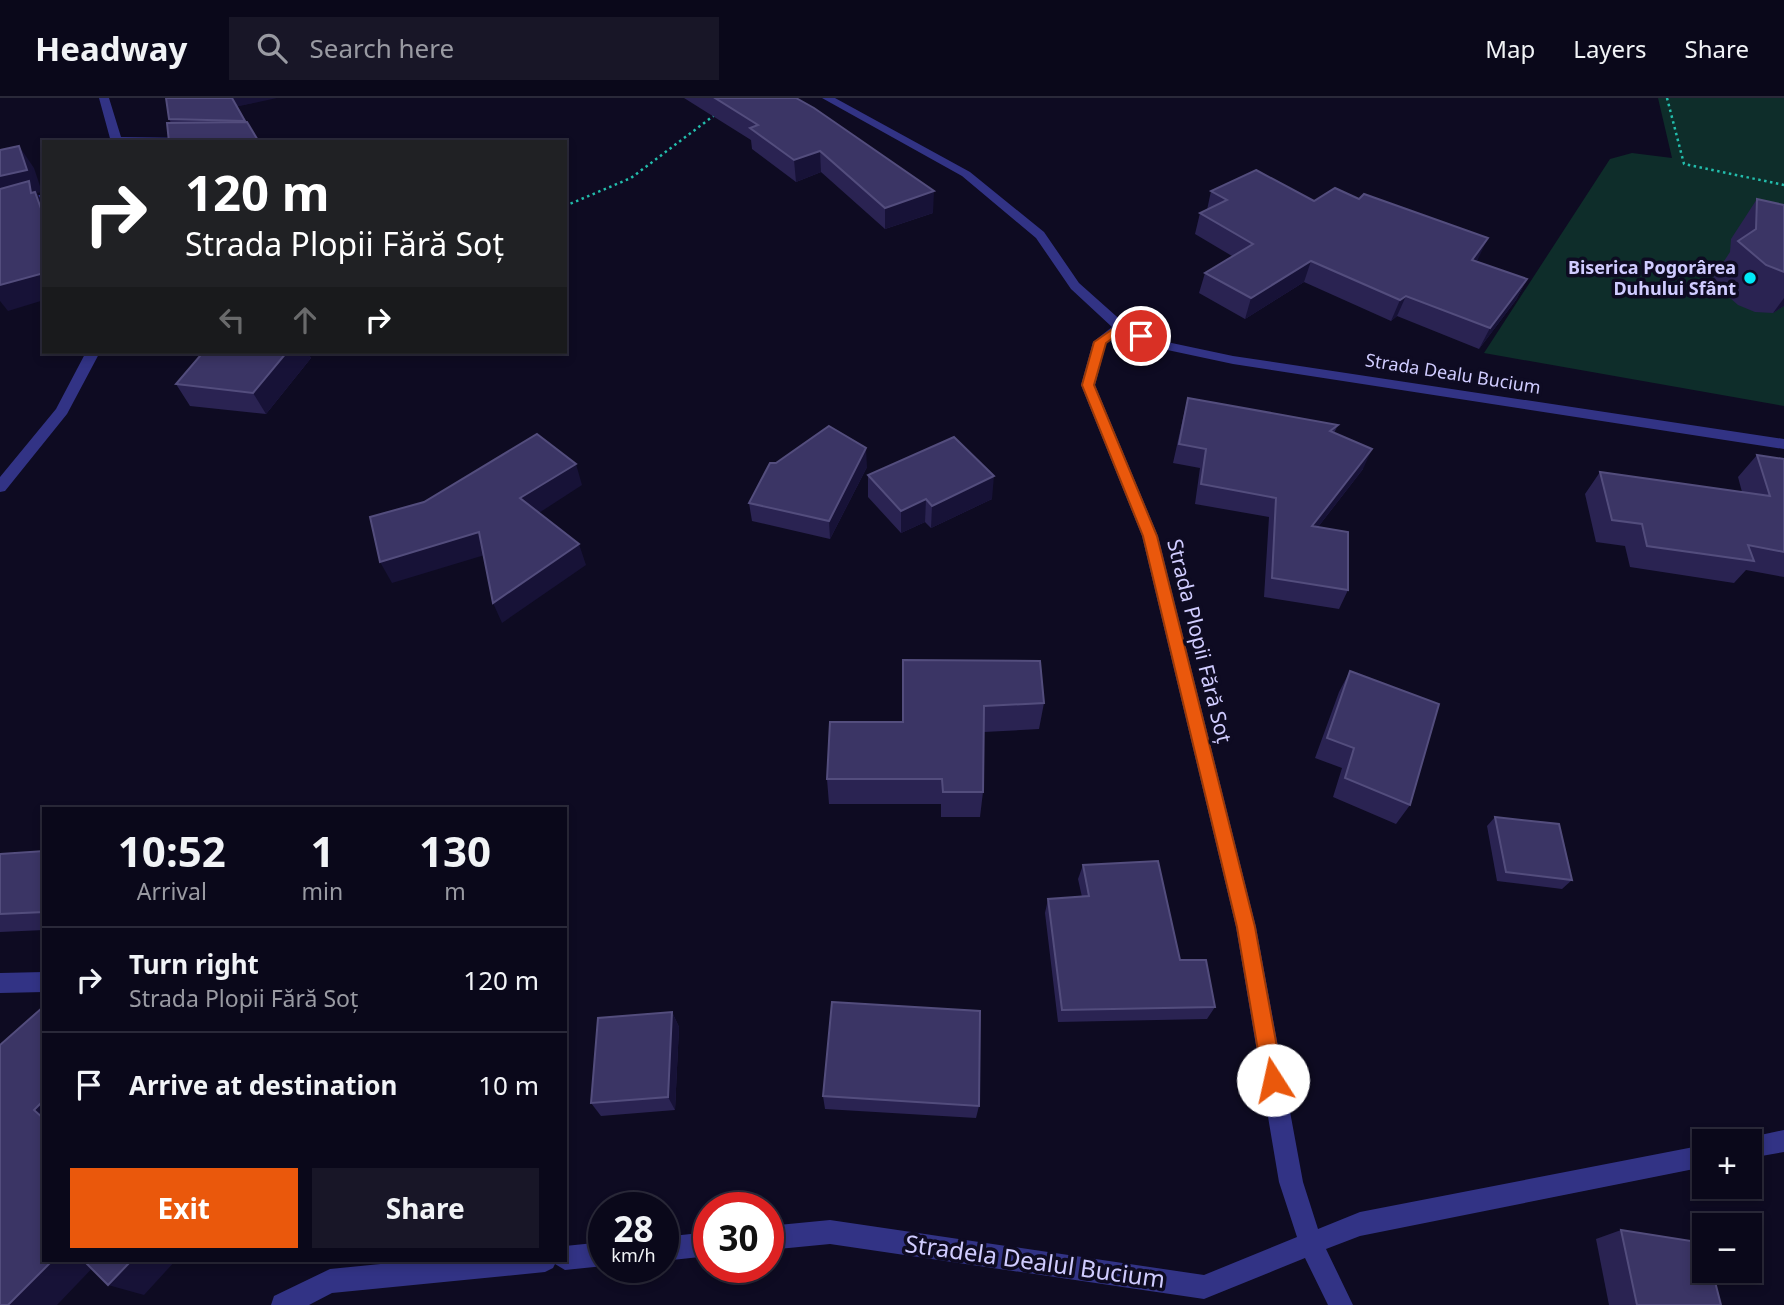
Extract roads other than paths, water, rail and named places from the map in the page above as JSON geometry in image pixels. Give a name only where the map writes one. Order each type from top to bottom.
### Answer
[{"type":"street","points":[[104,98],[117,140]]},
{"type":"street","points":[[827,98],[966,174],[1040,235],[1075,286],[1120,327]]},
{"type":"street","points":[[0,208],[42,198]]},
{"type":"street","name":"Strada Dealu Bucium","points":[[1120,327],[1163,345],[1234,360],[1784,444]]},
{"type":"street","name":"Strada Plopii Fără Soț","points":[[1120,327],[1100,342],[1088,385],[1150,536],[1246,927],[1291,1182],[1311,1244],[1341,1305]]},
{"type":"street","points":[[0,487],[62,411],[92,354]]},
{"type":"street","points":[[0,983],[42,982]]},
{"type":"street","points":[[1762,1145],[1784,1141]]},
{"type":"street","name":"Stradela Dealul Bucium","points":[[784,1236],[830,1232],[1204,1287],[1360,1224],[1692,1158]]},
{"type":"street","points":[[567,1258],[588,1256]]},
{"type":"street","points":[[283,1305],[330,1281],[525,1262]]},
{"type":"place","name":"Biserica Pogorârea Duhului Sfânt","points":[[1750,278]]}]
